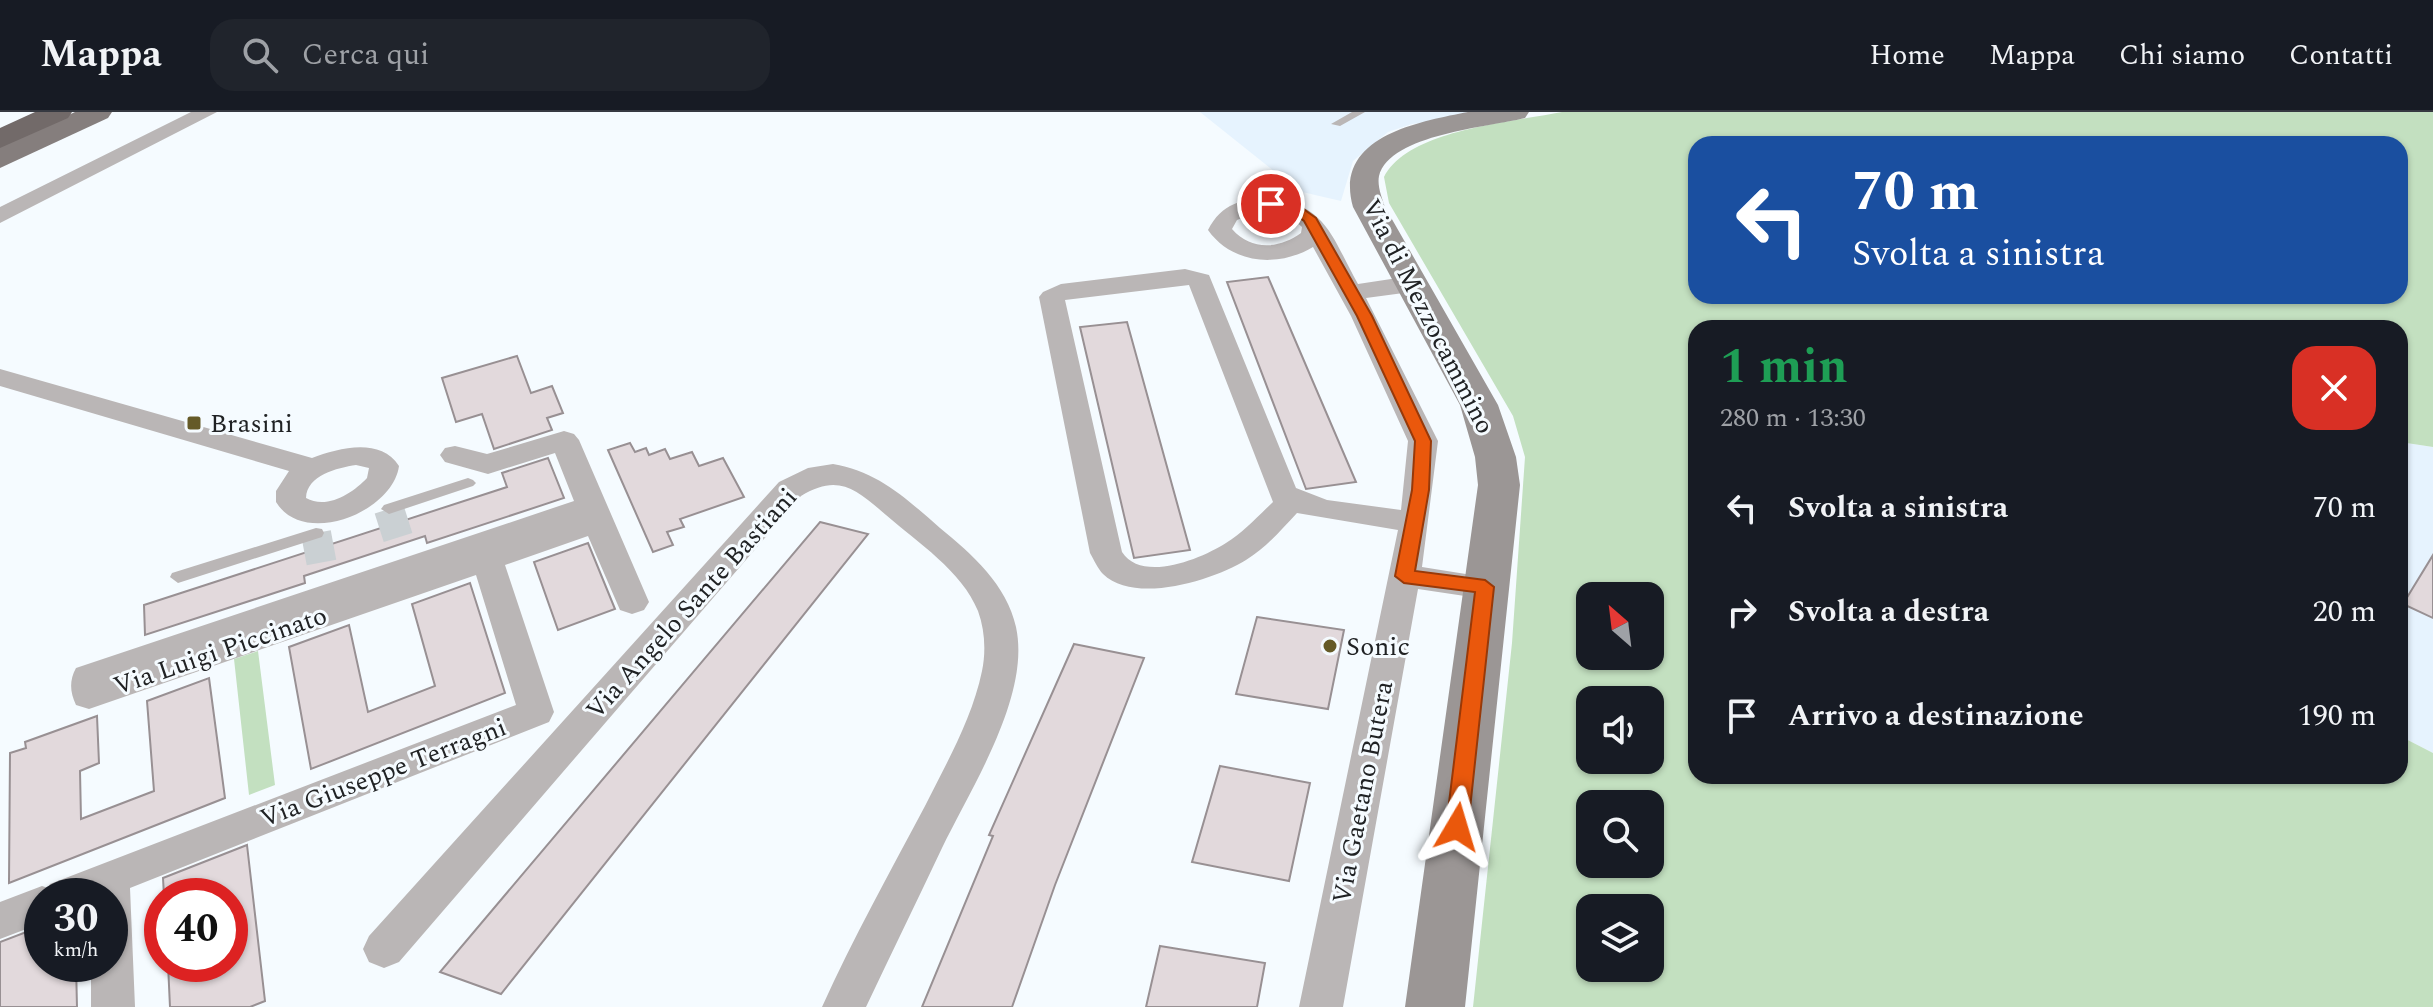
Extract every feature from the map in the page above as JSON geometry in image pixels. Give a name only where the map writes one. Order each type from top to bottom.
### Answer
[{"type":"highway","points":[[0,126],[32,112]]},
{"type":"highway","points":[[0,139],[58,112]]},
{"type":"main road","points":[[0,159],[98,112]]},
{"type":"street","name":"Via di Mezzocammino","points":[[1435,1007],[1499,485],[1495,444],[1480,404],[1369,207],[1363,184],[1371,160],[1385,148],[1419,134],[1515,112]]},
{"type":"street","points":[[0,216],[206,113]]},
{"type":"street","points":[[1270,253],[1304,244],[1312,236],[1314,227],[1309,218],[1297,210],[1271,204],[1238,209],[1221,223],[1220,230],[1235,246],[1270,253],[1346,282],[1411,284]]},
{"type":"street","name":"Via Gaetano Butera","points":[[1314,227],[1346,282],[1423,441],[1415,522],[1321,1007]]},
{"type":"street","points":[[1292,501],[1245,545],[1216,562],[1155,577],[1130,576],[1114,568],[1106,553],[1052,297],[1061,292],[1154,281],[1189,277],[1200,280],[1276,484],[1292,501],[1415,522]]},
{"type":"street","points":[[0,377],[314,468]]},
{"type":"street","points":[[455,455],[488,464],[564,440],[632,602]]},
{"type":"street","points":[[342,457],[368,457],[384,466],[385,495],[352,504],[313,522],[291,502],[290,494],[293,485],[314,468],[342,457]]},
{"type":"street","name":"Via Angelo Sante Bastiani","points":[[384,949],[787,492],[810,477],[837,472],[861,479],[933,539],[974,581],[992,604],[1002,648],[992,697],[971,749],[844,1007]]},
{"type":"street","name":"Via Luigi Piccinato","points":[[328,594],[485,551],[595,513]]},
{"type":"street","name":"Via Luigi Piccinato","points":[[226,639],[404,558],[485,551]]},
{"type":"street","name":"Via Giuseppe Terragni","points":[[110,878],[536,712],[485,551]]},
{"type":"street","points":[[1404,576],[1485,587]]},
{"type":"street","points":[[536,712],[580,726]]},
{"type":"street","points":[[0,921],[24,911]]},
{"type":"street","points":[[112,982],[113,1007]]},
{"type":"lane","points":[[1336,124],[1360,112]]},
{"type":"lane","points":[[385,495],[468,483]]},
{"type":"lane","points":[[178,577],[313,522]]},
{"type":"shaded area","points":[[1200,112],[1474,112],[1480,115],[1412,124],[1388,132],[1353,161],[1341,201],[1285,188],[1275,172]]},
{"type":"shaded area","points":[[2408,443],[2433,447],[2433,753],[2408,740]]},
{"type":"green space","points":[[1562,112],[2433,112],[2433,447],[2408,443],[2408,320],[1688,320],[1688,784],[2408,784],[2408,740],[2433,753],[2433,1007],[1473,1007],[1512,643],[1525,457],[1513,416],[1389,203],[1384,177],[1397,161],[1415,148],[1464,130]]},
{"type":"green space","points":[[258,651],[275,785],[249,795],[234,659]]},
{"type":"building","points":[[1268,277],[1356,482],[1306,489],[1227,282]]},
{"type":"building","points":[[1127,322],[1190,550],[1134,558],[1080,327]]},
{"type":"building","points":[[517,356],[531,393],[552,386],[563,413],[547,418],[552,430],[494,449],[482,414],[456,422],[442,378]]},
{"type":"building","points":[[630,443],[635,452],[646,448],[649,455],[665,449],[670,459],[692,452],[699,466],[723,458],[744,497],[680,519],[684,527],[667,532],[673,545],[653,552],[608,450]]},
{"type":"building","points":[[548,458],[564,498],[427,543],[425,536],[304,576],[305,583],[145,635],[144,605],[507,487],[502,473]]},
{"type":"building","points":[[820,522],[868,534],[501,994],[440,972]]},
{"type":"building","points":[[588,543],[615,609],[558,630],[534,562]]},
{"type":"building","points":[[2433,555],[2433,618],[2408,606],[2408,596]]},
{"type":"building","points":[[470,583],[505,693],[311,769],[289,647],[349,625],[368,712],[435,686],[412,604]]},
{"type":"building","points":[[1257,617],[1344,630],[1328,709],[1236,694]]},
{"type":"building","points":[[1074,644],[1144,658],[1055,885],[1012,1007],[922,1007],[993,836],[989,835]]},
{"type":"building","points":[[209,678],[225,798],[9,883],[10,753],[26,748],[25,742],[97,716],[99,763],[80,771],[81,819],[154,791],[147,701]]},
{"type":"building","points":[[1220,766],[1310,783],[1289,881],[1192,862]]},
{"type":"building","points":[[247,845],[265,1001],[250,1007],[170,1007],[169,982],[248,982],[248,878],[163,878]]},
{"type":"building","points":[[24,933],[24,982],[76,982],[77,1007],[0,1007],[0,942]]},
{"type":"building","points":[[1160,946],[1265,963],[1257,1007],[1146,1007]]},
{"type":"tunnel","points":[[389,509],[401,547]]},
{"type":"tunnel","points":[[316,533],[324,576]]},
{"type":"place","name":"Brasini","points":[[194,423]]},
{"type":"place","name":"Sonic","points":[[1330,646]]},
{"type":"route","points":[[1271,204],[1297,210],[1309,218],[1364,316],[1418,427],[1424,456],[1404,576],[1485,587],[1457,827]]}]
